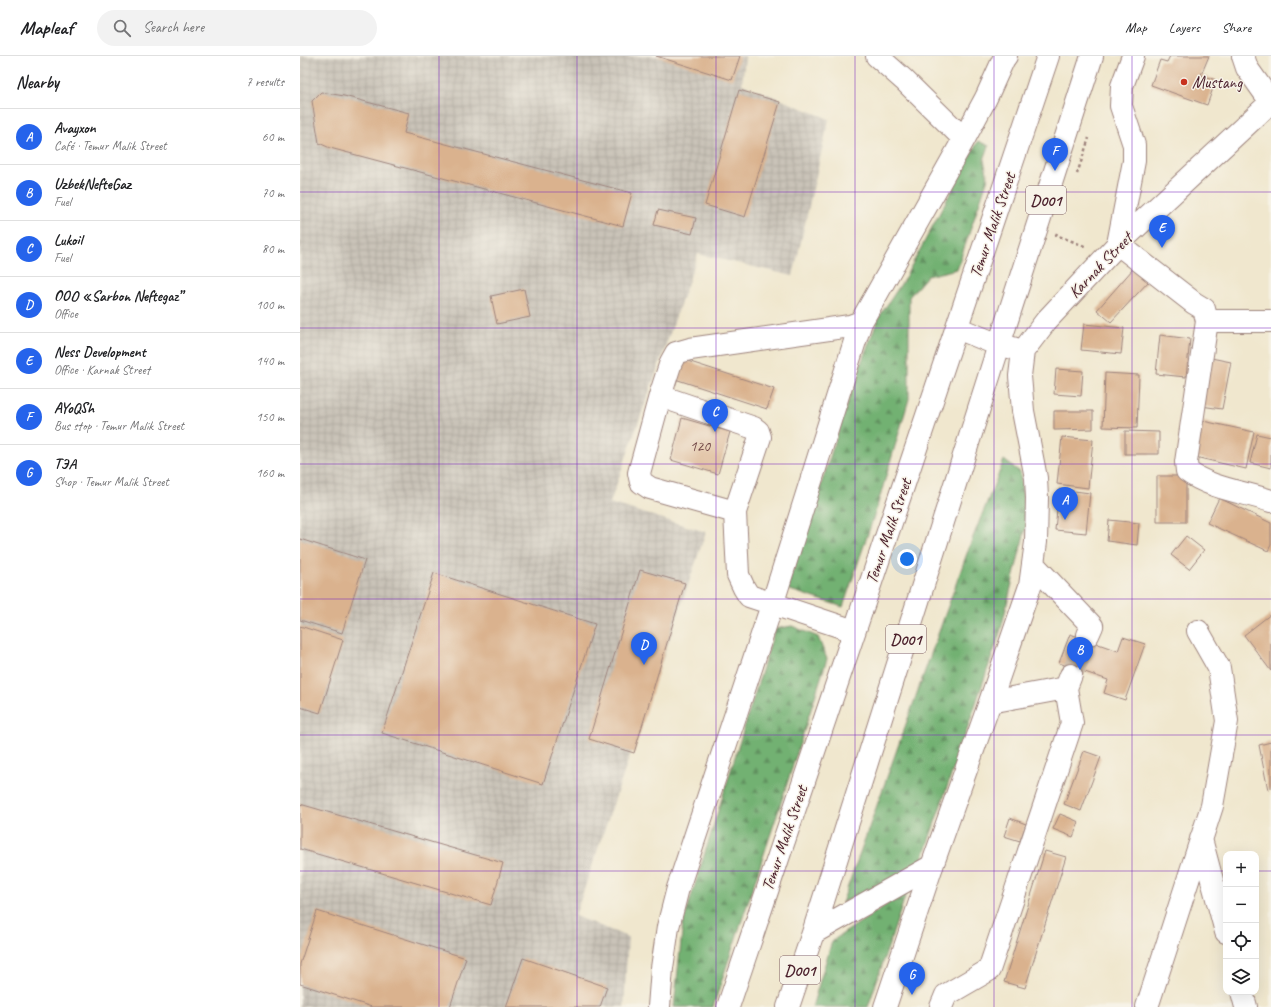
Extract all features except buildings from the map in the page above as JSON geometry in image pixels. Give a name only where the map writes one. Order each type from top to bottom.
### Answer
[{"type":"main road","points":[[877,56],[904,80],[964,139]]},
{"type":"main road","points":[[659,1007],[662,968],[668,927],[678,888],[772,604],[861,322],[964,139],[1006,56]]},
{"type":"main road","name":"Temur Malik Street","points":[[728,1007],[1048,56]]},
{"type":"main road","name":"D001","points":[[788,1007],[813,933],[1092,56]]},
{"type":"main road","points":[[1133,56],[1122,86],[1121,106],[1134,145],[1134,161],[1111,252],[1204,309],[1207,321],[1186,462],[1187,471],[1195,477],[1229,489],[1271,500]]},
{"type":"main road","points":[[1243,56],[1247,68],[1271,102]]},
{"type":"main road","name":"Karnak Street","points":[[1023,351],[1046,321],[1111,252],[1271,102]]},
{"type":"main road","points":[[1207,321],[1271,321]]},
{"type":"main road","points":[[735,512],[650,488],[641,482],[639,473],[660,396],[671,362],[676,353],[704,347],[850,326],[861,322]]},
{"type":"main road","points":[[885,1007],[932,866],[1030,586],[1034,565],[1036,542],[1036,478],[1023,404],[1020,376],[1023,351],[999,345],[957,328]]},
{"type":"main road","points":[[660,396],[754,428],[758,431],[760,437],[735,512],[738,575],[749,596],[854,631]]},
{"type":"main road","points":[[1034,565],[1092,626],[1088,635]]},
{"type":"main road","points":[[1147,1007],[1212,806],[1227,721],[1219,668],[1198,631]]},
{"type":"main road","points":[[942,1007],[946,995],[989,970],[1072,723],[1069,681],[990,702]]},
{"type":"main road","points":[[1201,839],[1224,923]]},
{"type":"main road","points":[[813,933],[932,866]]},
{"type":"main road","points":[[1243,995],[1246,1007]]},
{"type":"path","points":[[1075,180],[1089,137]]},
{"type":"path","points":[[1058,230],[1056,235],[1093,249],[1111,252]]},
{"type":"shaded area","points":[[300,56],[745,56],[742,84],[829,119],[793,276],[698,254],[610,503],[706,532],[575,916],[628,937],[624,1007],[300,1007]]},
{"type":"green space","points":[[978,141],[989,146],[984,160],[988,178],[957,269],[927,276],[909,297],[909,399],[876,510],[843,607],[787,589],[858,371],[879,317],[903,281]]},
{"type":"green space","points":[[1004,460],[1020,472],[1026,526],[1000,633],[920,866],[842,903],[971,542]]},
{"type":"green space","points":[[792,626],[818,637],[827,659],[713,1007],[674,1007],[683,923],[775,629]]},
{"type":"green space","points":[[907,891],[868,1007],[812,1007],[832,941]]},
{"type":"tunnel","points":[[1072,674],[1088,635]]},
{"type":"place","name":"Mustang","points":[[1184,82]]},
{"type":"place","name":"AYoQSh","points":[[1055,171]]},
{"type":"place","name":"Ness Development","points":[[1162,248]]},
{"type":"place","name":"Lukoil","points":[[715,432]]},
{"type":"place","name":"Avayxon","points":[[1065,520]]},
{"type":"place","name":"ООО «Sarbon Neftegaz”","points":[[644,665]]},
{"type":"place","name":"UzbekNefteGaz","points":[[1080,670]]},
{"type":"place","name":"ТЭА","points":[[912,995]]}]
